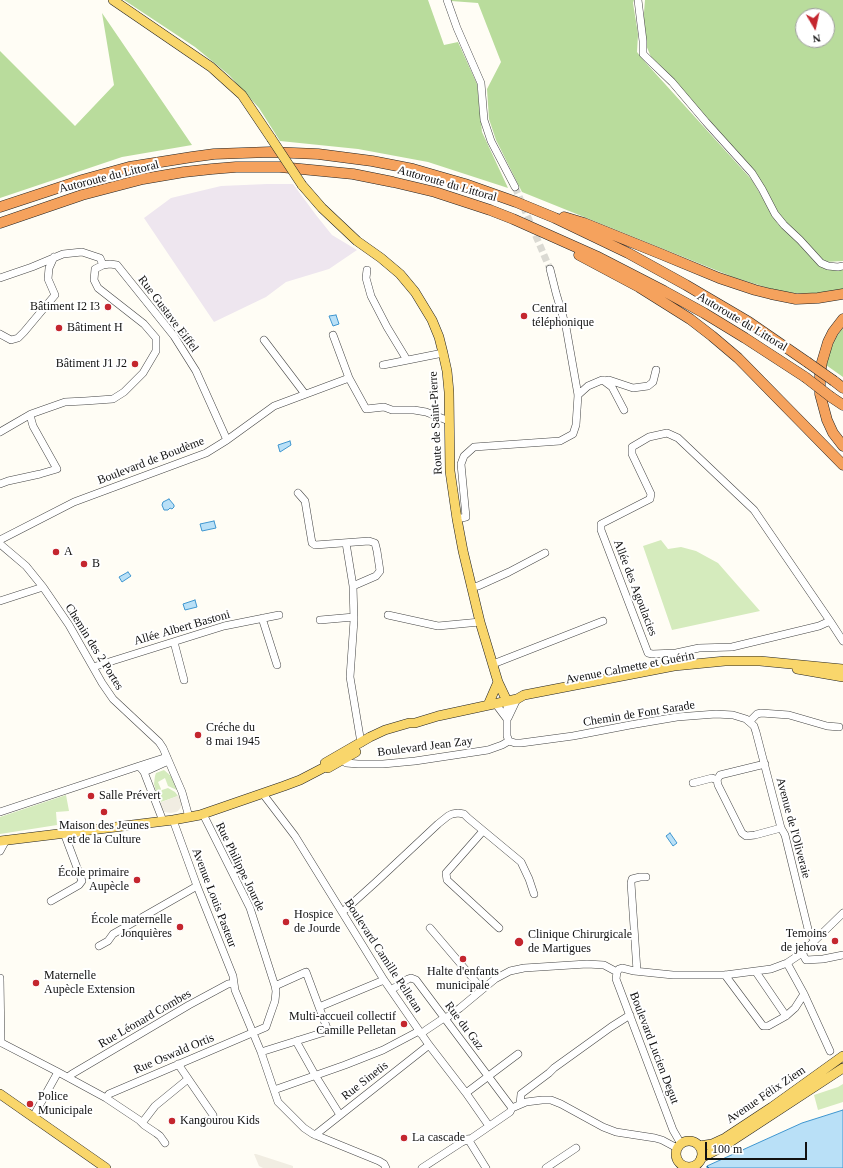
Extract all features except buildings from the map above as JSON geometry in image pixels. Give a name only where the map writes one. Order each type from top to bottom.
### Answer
[{"type":"highway","name":"Autoroute du Littoral","points":[[0,207],[82,180],[130,167],[192,157],[245,152],[296,152],[344,157],[420,171],[480,189],[516,202],[555,218],[634,257],[720,304],[749,322],[843,388]]},
{"type":"highway","name":"Autoroute du Littoral","points":[[0,223],[82,195],[143,179],[212,169],[236,167],[288,168],[353,174],[393,182],[462,200],[513,219],[596,256],[664,291],[745,338],[805,377],[843,405]]},
{"type":"highway","points":[[480,189],[584,223],[719,278],[755,290],[796,299],[818,298],[843,294]]},
{"type":"highway","points":[[513,219],[639,287],[690,319],[738,358],[843,465]]},
{"type":"highway","points":[[843,319],[828,342],[820,374],[820,394],[827,420],[833,433],[843,446]]},
{"type":"main road","name":"Route de Saint-Pierre","points":[[113,0],[211,66],[242,95],[304,188],[322,208],[357,241],[400,274],[416,292],[432,320],[439,336],[447,371],[449,392],[450,471],[457,519],[480,622],[498,682],[506,701]]},
{"type":"main road","name":"Avenue Calmette et Guérin","points":[[3,841],[64,832],[168,820],[203,814],[264,794],[300,780],[324,767],[328,768],[342,757],[385,730],[438,716],[517,699],[522,695],[674,666],[700,663],[760,661],[843,669]]},
{"type":"main road","name":"Avenue Calmette et Guérin","points":[[517,699],[523,701],[660,672],[728,664],[790,668],[843,677]]},
{"type":"main road","points":[[492,704],[498,682]]},
{"type":"main road","name":"Avenue Félix Ziem","points":[[699,1146],[712,1144],[725,1138],[772,1107],[843,1056]]},
{"type":"main road","name":"Avenue Félix Ziem","points":[[701,1158],[736,1139],[843,1068]]},
{"type":"main road","points":[[0,1094],[106,1168]]},
{"type":"main road","points":[[688,1141],[696,1143],[699,1146],[702,1153],[697,1164],[690,1167],[681,1167],[677,1159],[676,1152],[679,1146],[688,1141]]},
{"type":"street","points":[[446,0],[481,83],[484,120],[491,141],[515,187]]},
{"type":"street","points":[[638,0],[643,54],[672,82],[752,173],[775,214],[784,225],[821,262],[828,266],[843,266]]},
{"type":"street","name":"Rue Gustave Eiffel","points":[[0,278],[63,254],[82,252],[100,258],[103,264],[117,265],[174,336],[196,371],[228,440]]},
{"type":"street","points":[[0,334],[11,340],[18,338],[55,294],[48,279],[49,268],[54,258]]},
{"type":"street","points":[[0,432],[30,415],[65,402],[113,399],[124,392],[143,373],[156,351],[156,338],[144,324],[98,288],[94,280],[95,269],[103,264]]},
{"type":"street","points":[[457,519],[466,517],[461,464],[464,456],[474,447],[560,441],[573,434],[576,425],[578,395],[566,327],[550,268]]},
{"type":"street","points":[[367,270],[366,278],[371,296],[387,327],[408,360]]},
{"type":"street","points":[[333,335],[349,378],[366,409],[384,407],[392,410],[414,410],[426,412],[449,421]]},
{"type":"street","points":[[264,340],[305,394]]},
{"type":"street","points":[[383,365],[443,353]]},
{"type":"street","points":[[578,395],[588,386],[602,380],[609,380],[633,388],[648,386],[652,382],[656,370]]},
{"type":"street","name":"Boulevard de Boudème","points":[[0,540],[74,502],[206,453],[228,440],[274,406],[349,378]]},
{"type":"street","points":[[604,381],[612,388],[624,410]]},
{"type":"street","points":[[0,484],[57,468],[33,426],[30,415]]},
{"type":"street","name":"Allée des Agoulacies","points":[[667,433],[678,438],[754,510],[830,621],[819,626],[732,647],[699,648],[676,654],[648,653],[600,530],[601,524],[650,499],[651,494],[632,454],[632,447],[649,437],[667,433]]},
{"type":"street","points":[[298,492],[305,501],[312,543],[315,545],[369,541],[375,543],[380,571],[376,576],[353,586]]},
{"type":"street","points":[[346,543],[353,586],[354,617],[350,677],[362,745]]},
{"type":"street","name":"Chemin des 2 Portes","points":[[0,544],[26,566],[43,587],[69,625],[102,683],[113,699],[156,738],[163,748],[182,792],[189,817]]},
{"type":"street","points":[[471,587],[478,586],[509,572],[545,553]]},
{"type":"street","points":[[0,602],[43,587]]},
{"type":"street","name":"Allée Albert Bastoni","points":[[93,667],[224,626],[279,615]]},
{"type":"street","points":[[388,615],[438,626],[480,622]]},
{"type":"street","points":[[320,620],[354,617]]},
{"type":"street","points":[[262,618],[277,666]]},
{"type":"street","points":[[493,664],[603,620]]},
{"type":"street","points":[[830,621],[843,641]]},
{"type":"street","points":[[174,642],[184,680]]},
{"type":"street","points":[[507,720],[517,699]]},
{"type":"street","points":[[506,701],[507,736],[509,741]]},
{"type":"street","points":[[492,704],[507,720]]},
{"type":"street","points":[[750,721],[757,714],[761,713],[789,715],[826,726],[839,727]]},
{"type":"street","name":"Chemin de Font Sarade","points":[[509,741],[520,743],[586,734],[658,720],[716,714],[742,717],[750,721]]},
{"type":"street","name":"Avenue de l'Oliveraie","points":[[750,721],[756,732],[781,828],[785,835],[809,933],[815,940]]},
{"type":"street","name":"Boulevard Jean Zay","points":[[342,757],[346,763],[358,764],[383,764],[415,761],[488,750],[509,741]]},
{"type":"street","points":[[0,812],[142,769],[167,759]]},
{"type":"street","points":[[765,764],[720,775],[717,780],[718,785],[742,833],[746,836],[781,828]]},
{"type":"street","name":"Avenue Louis Pasteur","points":[[142,769],[168,820],[197,886],[233,976],[235,990],[261,1052],[278,1102],[304,1128],[315,1135]]},
{"type":"street","points":[[693,783],[712,778],[717,780]]},
{"type":"street","name":"Boulevard Camille Pelletan","points":[[264,794],[295,836],[384,980],[420,1033],[489,1126]]},
{"type":"street","points":[[342,912],[432,829],[448,816],[458,813],[464,814],[521,862],[534,894]]},
{"type":"street","name":"Rue Philippe Jourde","points":[[203,814],[250,908],[275,986],[276,999]]},
{"type":"street","points":[[483,830],[446,873],[447,880],[499,928]]},
{"type":"street","points":[[51,901],[79,885],[82,881],[64,832]]},
{"type":"street","points":[[0,851],[3,841]]},
{"type":"street","points":[[637,971],[630,883],[632,879],[646,877]]},
{"type":"street","points":[[99,946],[108,941],[113,934],[197,886]]},
{"type":"street","points":[[274,1090],[383,1050],[426,1030],[460,1008],[495,979],[510,971],[524,968],[587,964],[604,965],[617,972],[622,968],[673,975],[725,975],[756,972],[771,969],[787,963],[802,953],[843,913]]},
{"type":"street","points":[[430,928],[482,989]]},
{"type":"street","points":[[802,953],[806,960],[843,955]]},
{"type":"street","points":[[787,963],[804,994],[830,1051]]},
{"type":"street","points":[[261,1052],[328,1031],[306,972],[275,986]]},
{"type":"street","name":"Boulevard Lucien Degut","points":[[617,972],[616,979],[679,1146]]},
{"type":"street","points":[[756,972],[786,1016]]},
{"type":"street","points":[[725,975],[763,1026],[768,1026],[786,1016],[795,1008],[804,994]]},
{"type":"street","points":[[0,978],[1,1043],[106,1098],[160,1136],[165,1143]]},
{"type":"street","name":"Rue du Gaz","points":[[391,990],[408,979],[414,978],[512,1108]]},
{"type":"street","points":[[319,1007],[384,980]]},
{"type":"street","name":"Rue Léonard Combes","points":[[68,1077],[189,1005],[228,984],[234,983]]},
{"type":"street","name":"Rue Oswald Ortis","points":[[106,1098],[109,1094],[266,1027],[276,999]]},
{"type":"street","points":[[520,1104],[521,1094],[554,1068],[630,1015]]},
{"type":"street","points":[[296,1041],[340,1115]]},
{"type":"street","name":"Rue Sinetis","points":[[315,1135],[429,1045]]},
{"type":"street","points":[[466,1093],[518,1054]]},
{"type":"street","points":[[178,1064],[213,1115]]},
{"type":"street","points":[[33,1117],[58,1072]]},
{"type":"street","points":[[142,1123],[155,1106],[188,1079]]},
{"type":"street","points":[[422,1168],[510,1112],[512,1108],[534,1100],[550,1100],[561,1104],[603,1127],[616,1132],[655,1138],[679,1146]]},
{"type":"street","points":[[662,1140],[674,1132]]},
{"type":"street","points":[[315,1135],[379,1161],[384,1164],[386,1168]]},
{"type":"street","points":[[468,1140],[486,1168]]},
{"type":"street","points":[[546,1168],[576,1148]]},
{"type":"shaded area","points":[[293,184],[332,235],[357,250],[329,269],[286,282],[266,297],[214,322],[144,218],[171,198],[221,186]]},
{"type":"shaded area","points":[[180,795],[182,802],[178,811],[171,813],[164,812],[159,803]]},
{"type":"shaded area","points":[[254,1154],[293,1166],[293,1168],[263,1168],[259,1166]]},
{"type":"green space","points":[[124,0],[428,0],[444,45],[458,42],[477,84],[482,132],[508,188],[428,162],[358,149],[280,141],[259,108],[229,75],[195,47]]},
{"type":"green space","points":[[451,0],[634,0],[633,3],[638,34],[637,52],[752,180],[778,224],[794,238],[816,262],[843,269],[843,290],[810,294],[781,292],[733,277],[522,192],[496,140],[489,119],[487,89],[501,62],[478,3]]},
{"type":"green space","points":[[645,0],[843,0],[843,261],[825,262],[783,221],[756,174],[663,68],[651,57],[646,45],[643,25]]},
{"type":"green space","points":[[102,13],[192,145],[122,157],[0,198],[0,51],[75,126],[114,85]]},
{"type":"green space","points":[[843,328],[843,377],[826,365],[830,350]]},
{"type":"green space","points":[[661,540],[668,549],[681,547],[696,551],[718,563],[760,611],[672,630],[643,546]]},
{"type":"green space","points":[[164,770],[171,776],[177,790],[168,786],[165,778],[158,782],[161,789],[157,795],[154,784],[155,776],[156,773]]},
{"type":"green space","points":[[168,788],[175,792],[178,796],[161,802],[160,793],[162,790]]},
{"type":"green space","points":[[66,795],[69,811],[56,812],[57,825],[0,834],[0,817]]},
{"type":"green space","points":[[843,1084],[843,1102],[818,1110],[814,1095]]},
{"type":"water","points":[[336,315],[339,324],[333,326],[329,316]]},
{"type":"water","points":[[290,441],[291,445],[280,452],[278,445]]},
{"type":"water","points":[[169,499],[174,507],[172,509],[170,508],[168,510],[164,510],[162,505],[163,502]]},
{"type":"water","points":[[214,521],[216,528],[202,531],[200,524]]},
{"type":"water","points":[[128,572],[131,576],[122,582],[119,577]]},
{"type":"water","points":[[195,600],[197,607],[185,610],[183,604]]},
{"type":"water","points":[[670,833],[677,843],[673,846],[666,836]]},
{"type":"water","points":[[843,1110],[843,1168],[707,1168],[707,1166],[802,1123]]},
{"type":"ferry route","points":[[708,1168],[707,1166],[709,1168]]},
{"type":"tunnel","points":[[515,187],[550,269]]},
{"type":"place","name":"Bâtiment I2 I3","points":[[108,307]]},
{"type":"place","name":"Central téléphonique","points":[[524,316]]},
{"type":"place","name":"Bâtiment H","points":[[59,328]]},
{"type":"place","name":"Bâtiment J1 J2","points":[[135,364]]},
{"type":"place","name":"A","points":[[56,552]]},
{"type":"place","name":"B","points":[[84,564]]},
{"type":"place","name":"Créche du 8 mai 1945","points":[[198,735]]},
{"type":"place","name":"Salle Prévert","points":[[91,796]]},
{"type":"place","name":"Maison des Jeunes et de la Culture","points":[[104,812]]},
{"type":"place","name":"École primaire Aupècle","points":[[137,880]]},
{"type":"place","name":"Hospice de Jourde","points":[[286,922]]},
{"type":"place","name":"École maternelle Jonquières","points":[[180,927]]},
{"type":"place","name":"Temoins de jehova","points":[[835,941]]},
{"type":"place","name":"Clinique Chirurgicale de Martigues","points":[[519,942]]},
{"type":"place","name":"Halte d'enfants municipale","points":[[463,959]]},
{"type":"place","name":"Maternelle Aupècle Extension","points":[[36,983]]},
{"type":"place","name":"Multi-accueil collectif Camille Pelletan","points":[[404,1024]]},
{"type":"place","name":"Police Municipale","points":[[30,1104]]},
{"type":"place","name":"Kangourou Kids","points":[[172,1121]]},
{"type":"place","name":"La cascade","points":[[404,1138]]}]
